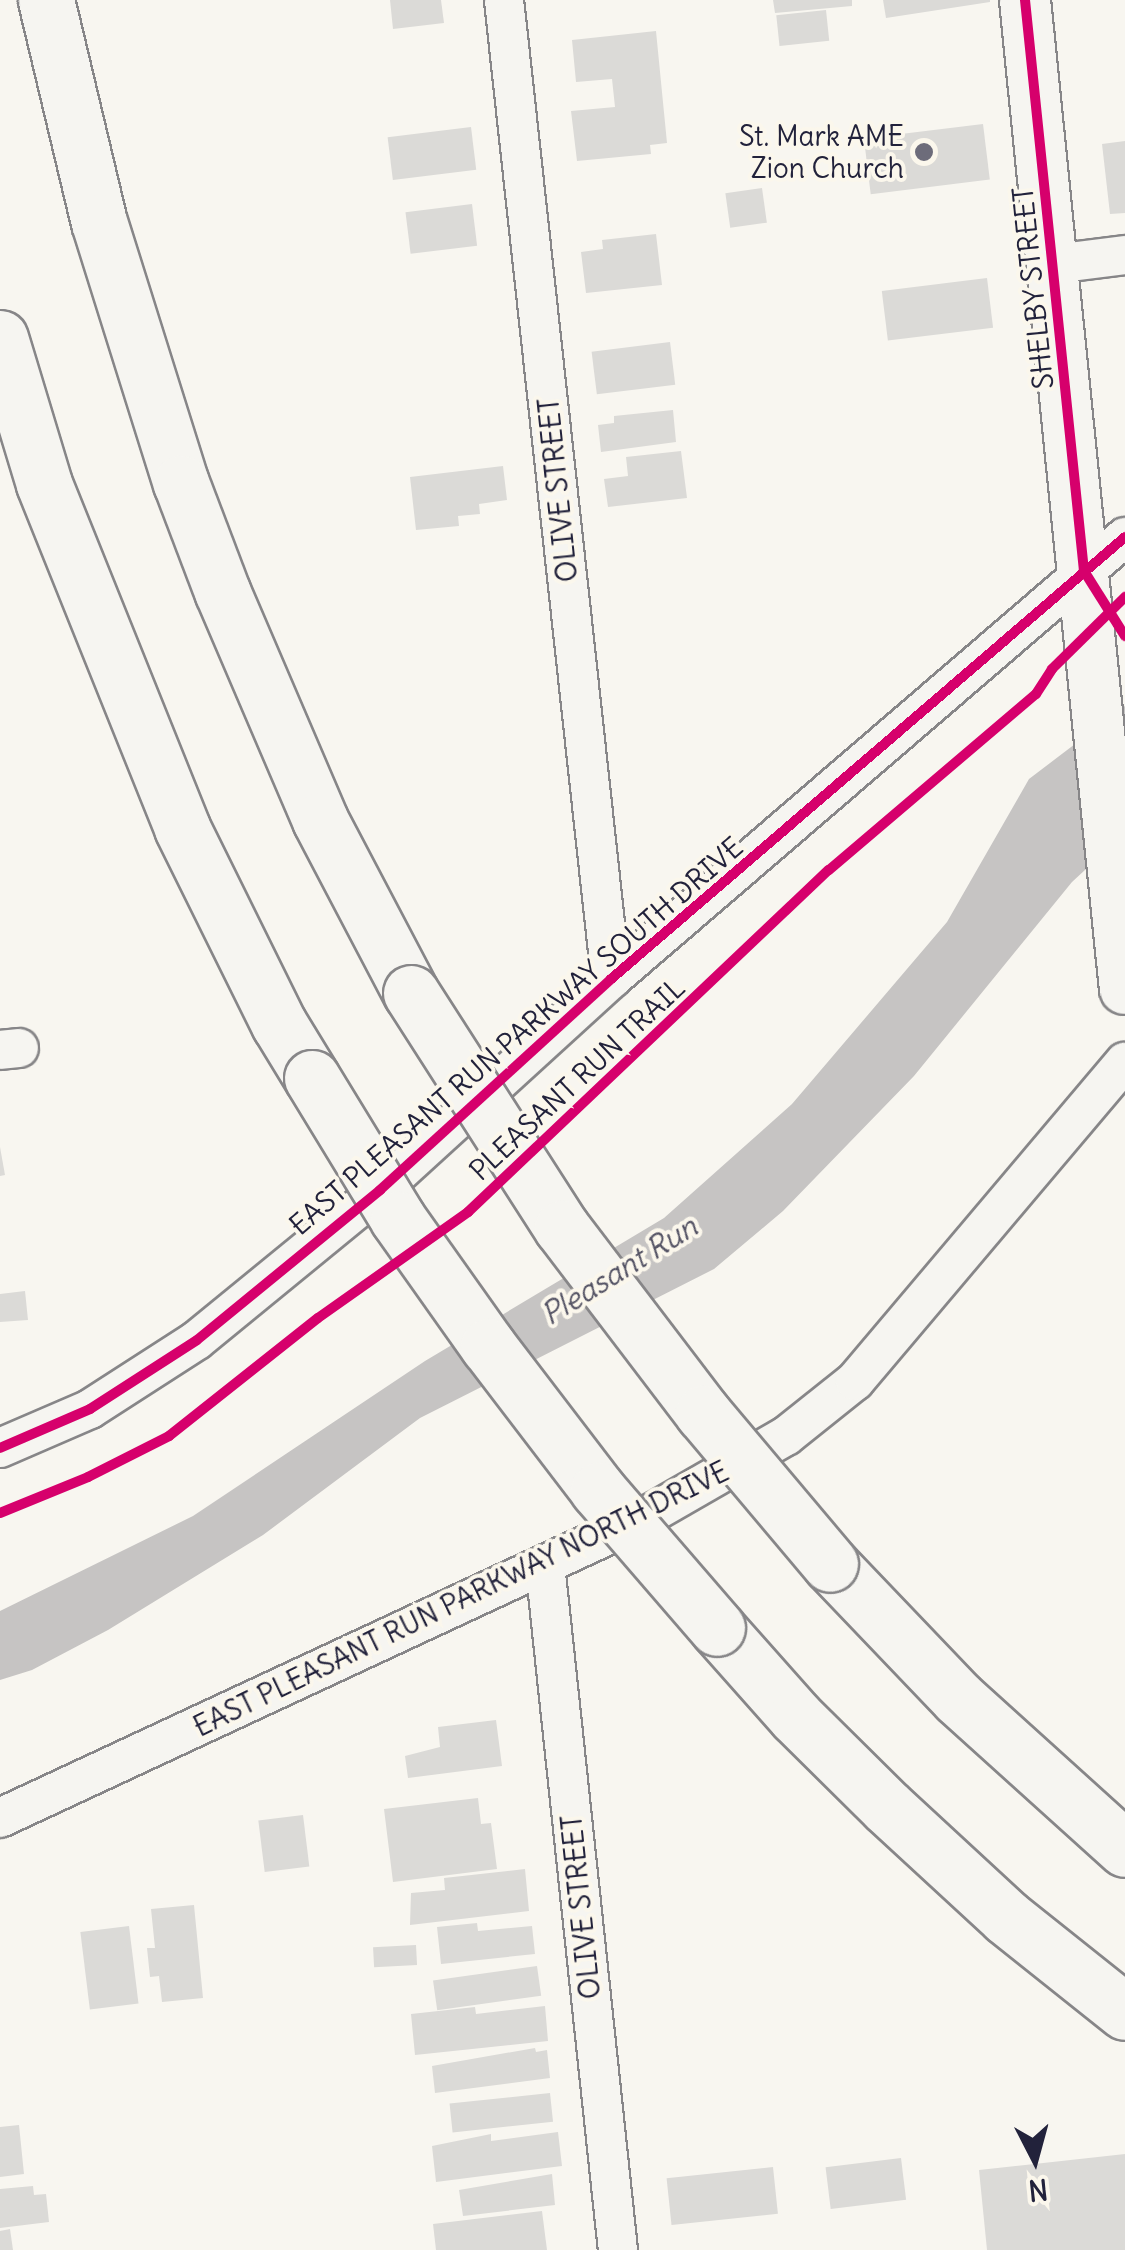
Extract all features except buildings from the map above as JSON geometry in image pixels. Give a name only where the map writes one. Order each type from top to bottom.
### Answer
[{"type":"highway","points":[[46,0],[98,222],[181,482],[222,591],[320,820],[412,993],[562,1228],[703,1413],[830,1564],[910,1650],[1125,1848]]},
{"type":"highway","points":[[0,338],[44,484],[182,828],[279,1024],[398,1219],[598,1490],[832,1756],[1006,1917],[1125,2012]]},
{"type":"main road","name":"SHELBY STREET","points":[[1025,0],[1125,989]]},
{"type":"street","name":"OLIVE STREET","points":[[504,0],[611,979]]},
{"type":"street","points":[[1054,264],[1125,255]]},
{"type":"street","name":"EAST PLEASANT RUN PARKWAY SOUTH DRIVE","points":[[0,1448],[90,1409],[197,1340],[380,1190],[611,979],[1125,538]]},
{"type":"street","name":"EAST PLEASANT RUN PARKWAY NORTH DRIVE","points":[[0,1818],[545,1565],[716,1479],[833,1400],[856,1380],[1125,1062]]},
{"type":"street","name":"OLIVE STREET","points":[[545,1565],[618,2250]]},
{"type":"water","name":"Pleasant Run","points":[[1125,706],[1125,833],[1072,882],[914,1076],[783,1211],[714,1269],[420,1418],[263,1535],[108,1630],[32,1670],[0,1680],[0,1611],[193,1516],[425,1361],[664,1218],[792,1104],[947,922],[1029,779]]},
{"type":"cycle path","points":[[1025,0],[1084,571],[1125,636]]},
{"type":"cycle path","points":[[0,1448],[90,1409],[197,1340],[380,1190],[611,979],[1125,537]]},
{"type":"cycle path","name":"PLEASANT RUN TRAIL","points":[[0,1513],[88,1477],[169,1436],[318,1318],[468,1212],[829,870],[1036,694],[1052,669],[1125,597]]},
{"type":"place","name":"St. Mark AME Zion Church","points":[[924,152]]}]
